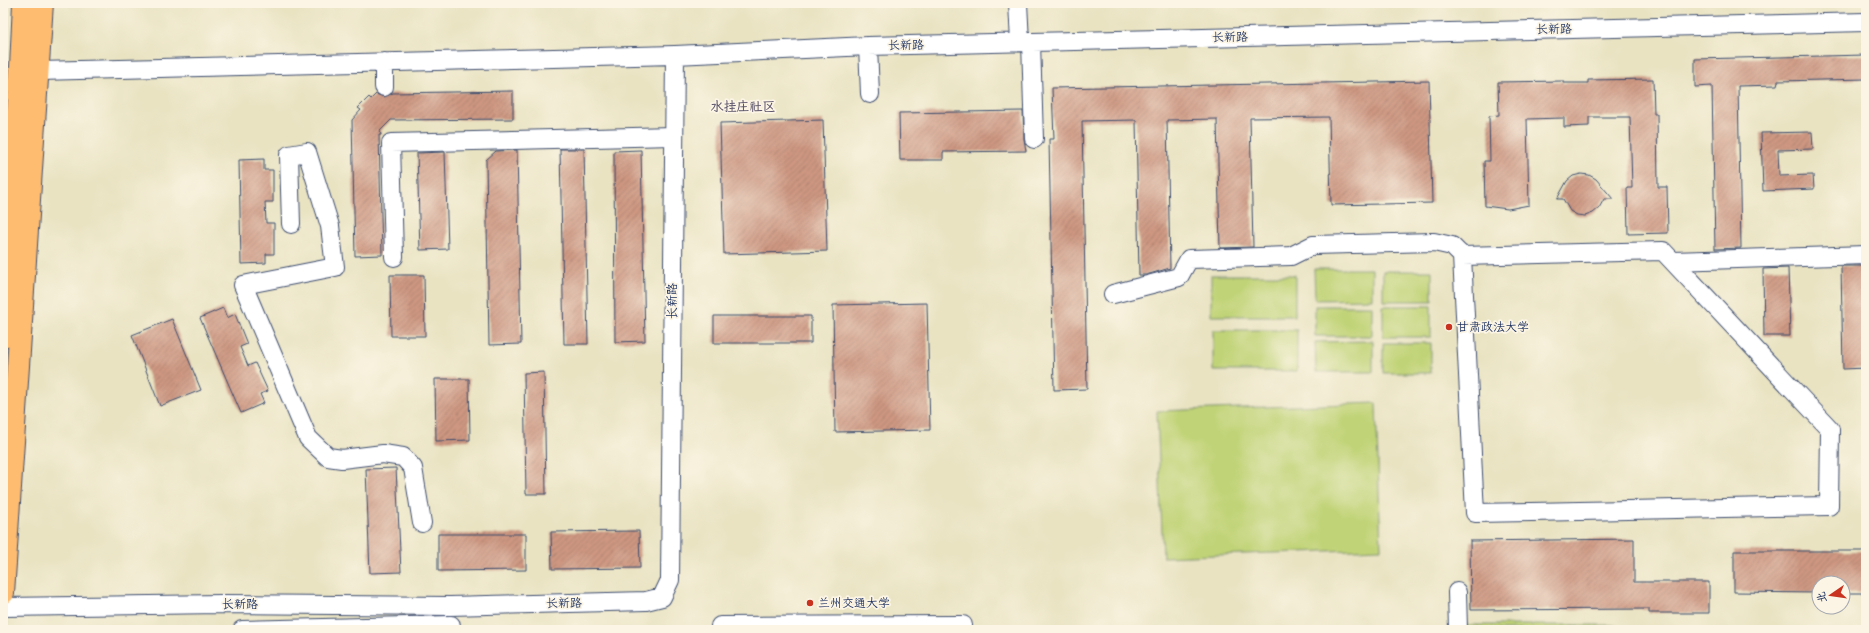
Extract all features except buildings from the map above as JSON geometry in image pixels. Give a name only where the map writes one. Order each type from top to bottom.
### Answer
[{"type":"main road","points":[[3,336],[21,67],[33,9]]},
{"type":"main road","points":[[3,593],[21,67]]},
{"type":"street","points":[[1018,3],[1026,42],[1034,139]]},
{"type":"street","name":"长新路","points":[[3,607],[222,604],[450,606],[646,601],[662,596],[670,580],[673,136],[675,55],[868,46],[1866,22]]},
{"type":"street","points":[[868,46],[870,94]]},
{"type":"street","points":[[21,67],[384,62],[675,55]]},
{"type":"street","points":[[384,62],[384,87]]},
{"type":"street","points":[[394,257],[391,143],[673,136]]},
{"type":"street","points":[[291,224],[289,155],[306,152],[330,226],[335,267],[242,285],[308,438],[328,457],[342,459],[383,454],[403,457],[413,468],[422,522]]},
{"type":"street","points":[[1113,294],[1179,278],[1189,260],[1291,256],[1312,245],[1434,242],[1452,246],[1462,256],[1475,513],[1829,506],[1830,429],[1663,251],[1462,256]]},
{"type":"street","points":[[1673,261],[1866,255]]},
{"type":"street","points":[[1457,592],[1458,630]]},
{"type":"street","points":[[717,629],[963,625],[964,630]]},
{"type":"street","points":[[242,630],[451,626],[451,630]]},
{"type":"green space","points":[[1314,269],[1372,269],[1372,299],[1315,300]]},
{"type":"green space","points":[[1383,271],[1432,271],[1432,301],[1383,301]]},
{"type":"green space","points":[[1211,275],[1295,275],[1295,316],[1211,316]]},
{"type":"green space","points":[[1315,306],[1372,306],[1372,336],[1315,336]]},
{"type":"green space","points":[[1383,306],[1431,306],[1431,337],[1383,337]]},
{"type":"green space","points":[[1213,330],[1297,330],[1297,371],[1213,371]]},
{"type":"green space","points":[[1373,341],[1373,372],[1316,372],[1315,342]]},
{"type":"green space","points":[[1383,343],[1431,343],[1431,373],[1383,373]]},
{"type":"green space","points":[[1376,403],[1381,549],[1163,557],[1157,411]]},
{"type":"green space","points":[[1464,625],[1616,625],[1617,630],[1464,630]]},
{"type":"place","name":"甘肃政法大学","points":[[1449,327]]},
{"type":"place","name":"兰州交通大学","points":[[810,603]]},
{"type":"district","name":"水挂庄社区","points":[[743,106]]}]
